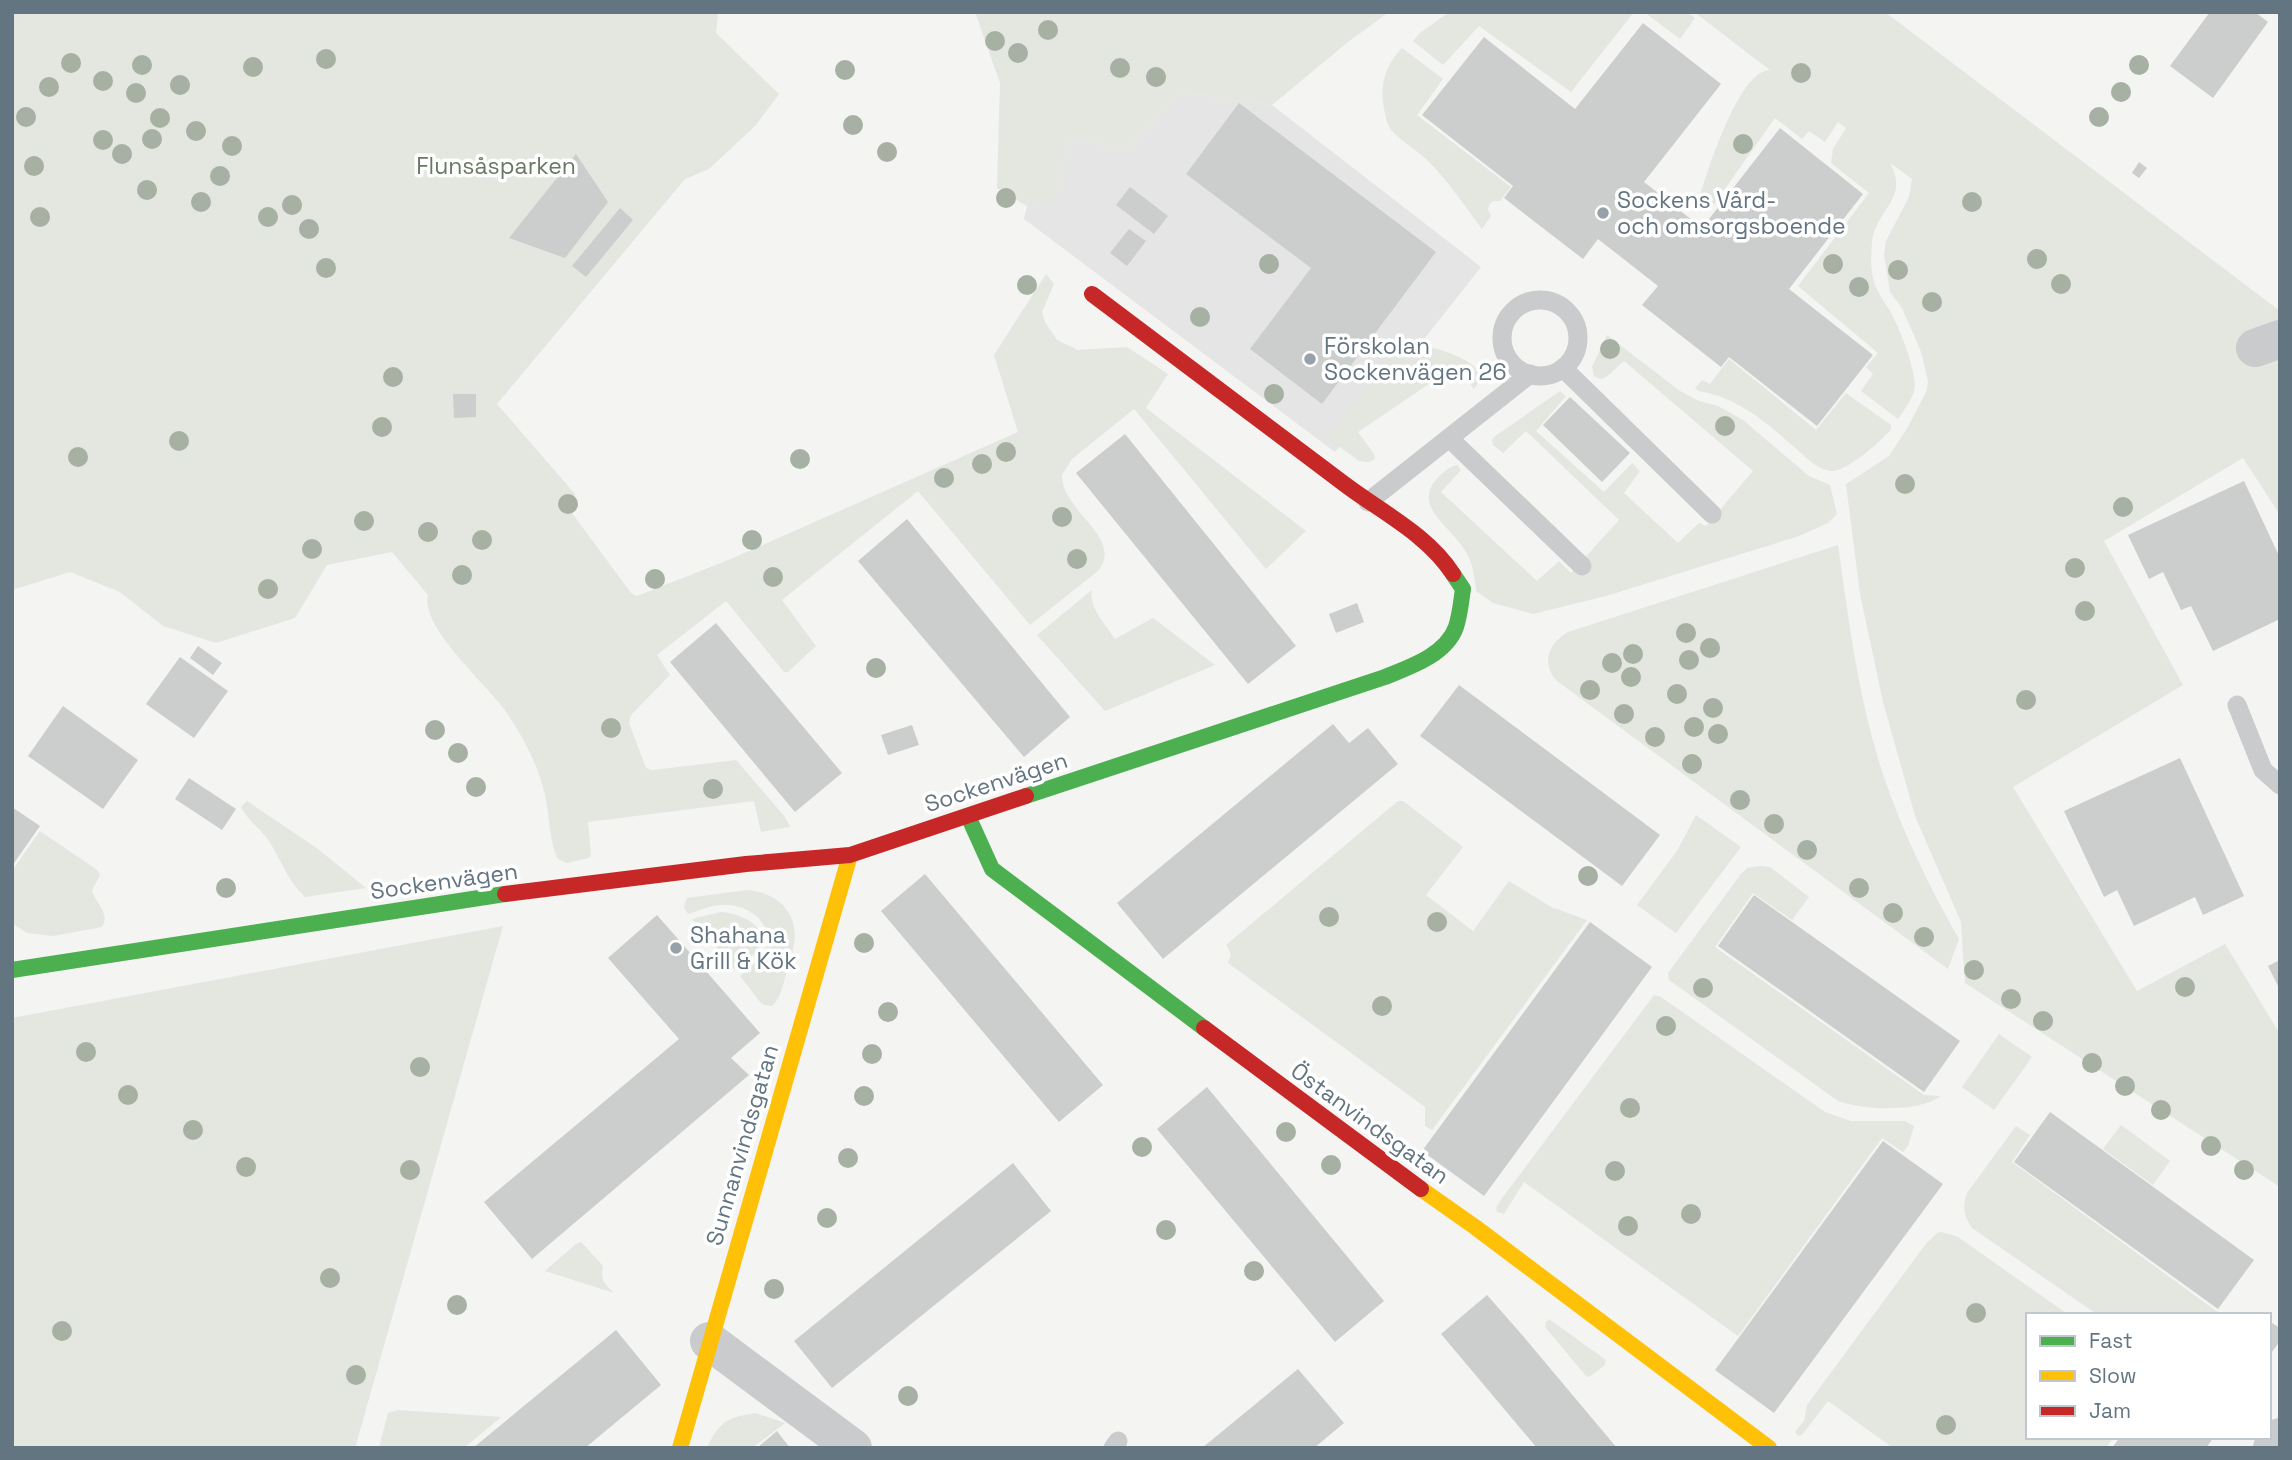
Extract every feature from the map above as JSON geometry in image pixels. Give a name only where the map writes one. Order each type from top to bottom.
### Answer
[{"type":"street","name":"Sockenvägen","points":[[14,967],[489,896],[746,864],[850,855],[1342,690],[1385,679],[1427,657],[1450,639],[1458,623],[1463,589],[1442,557],[1428,543],[1368,502],[1092,294]]},
{"type":"street","name":"Östanvindsgatan","points":[[968,816],[992,869],[1392,1170],[1475,1227],[1769,1448]]},
{"type":"street","name":"Sunnanvindsgatan","points":[[680,1448],[850,855]]},
{"type":"street","points":[[709,1341],[853,1448]]},
{"type":"street","points":[[2272,1448],[2280,1437]]},
{"type":"lane","points":[[1527,302],[1554,302],[1574,319],[1578,332],[1577,346],[1572,359],[1563,368],[1551,374],[1530,374],[1513,365],[1506,354],[1503,331],[1511,313],[1527,302]]},
{"type":"lane","points":[[1563,368],[1712,514]]},
{"type":"lane","points":[[1368,502],[1530,374]]},
{"type":"lane","points":[[1449,438],[1581,566]]},
{"type":"lane","points":[[2237,705],[2263,770],[2280,785]]},
{"type":"shaded area","name":"Förskolan Sockenvägen 26","points":[[1180,92],[1272,105],[1481,267],[1335,452],[1024,219],[1027,206],[1054,204],[1070,137],[1126,150]]},
{"type":"green space","name":"Flunsåsparken","points":[[12,12],[718,12],[716,33],[779,94],[756,125],[709,169],[685,179],[497,404],[575,494],[572,513],[631,593],[637,596],[731,559],[1018,432],[994,355],[1046,274],[1054,284],[1042,312],[1057,340],[1078,350],[1127,347],[1168,374],[1146,408],[1306,531],[1266,569],[1134,409],[1072,459],[1062,475],[1064,488],[1071,501],[1104,547],[1104,559],[1098,571],[1030,625],[918,491],[782,600],[816,646],[788,672],[784,672],[726,601],[657,655],[670,675],[631,715],[629,723],[646,768],[653,770],[736,760],[785,817],[790,827],[761,832],[754,801],[588,822],[591,855],[589,858],[567,863],[558,859],[555,853],[544,791],[538,770],[524,741],[507,713],[445,640],[434,624],[428,608],[428,595],[392,552],[327,565],[295,618],[216,643],[163,626],[120,592],[70,572],[12,590]]},
{"type":"green space","points":[[975,12],[1389,12],[1272,105],[1180,92],[1126,150],[1070,137],[1054,205],[1027,206],[997,188],[1000,83]]},
{"type":"green space","points":[[1449,12],[1634,12],[1571,92],[1479,26],[1443,65],[1413,41]]},
{"type":"green space","points":[[1644,12],[1687,12],[1695,18],[1680,39]]},
{"type":"green space","points":[[1694,12],[1885,12],[2280,311],[2280,515],[2243,458],[2104,541],[2183,685],[2013,787],[2137,991],[2225,944],[2280,1034],[2280,1187],[1965,983],[1961,922],[1915,816],[1883,702],[1860,594],[1846,484],[1889,456],[1927,390],[1928,381],[1921,352],[1902,308],[1890,292],[1884,254],[1886,241],[1909,197],[1912,179],[1890,163],[1895,175],[1894,195],[1874,231],[1872,242],[1875,285],[1899,330],[1915,383],[1909,402],[1898,419],[1861,391],[1873,374],[1866,367],[1878,353],[1798,286],[1869,193],[1831,163],[1833,149],[1846,128],[1838,122],[1825,142],[1809,131],[1802,139],[1775,118],[1712,207],[1700,196],[1726,123],[1747,86],[1758,74],[1770,70]]},
{"type":"green space","points":[[1402,48],[1443,79],[1417,115],[1511,187],[1500,201],[1493,201],[1489,205],[1491,216],[1482,229],[1438,172],[1389,126],[1383,104],[1384,78]]},
{"type":"green space","points":[[1607,335],[1680,391],[1699,401],[1718,406],[1743,420],[1809,476],[1830,485],[1837,514],[1828,523],[1799,536],[1606,596],[1533,614],[1493,603],[1476,591],[1467,554],[1439,519],[1429,501],[1435,481],[1451,467],[1457,465],[1461,470],[1441,492],[1537,581],[1559,561],[1571,573],[1619,520],[1526,431],[1503,453],[1493,445],[1494,437],[1560,391],[1566,396],[1536,431],[1604,492],[1632,463],[1640,471],[1624,493],[1678,543],[1699,523],[1706,526],[1753,471],[1624,361],[1605,378],[1594,376],[1592,367]]},
{"type":"green space","points":[[1410,341],[1470,363],[1477,370],[1479,379],[1474,389],[1457,365],[1358,432],[1375,459],[1369,462],[1359,461],[1326,437],[1400,344]]},
{"type":"green space","points":[[1729,359],[1816,430],[1846,393],[1891,425],[1891,429],[1872,448],[1845,467],[1831,471],[1823,469],[1747,410],[1695,388],[1702,380],[1710,384]]},
{"type":"green space","points":[[1838,545],[1856,663],[1876,751],[1892,801],[1909,841],[1959,939],[1948,969],[1557,681],[1549,667],[1552,648],[1568,632]]},
{"type":"green space","points":[[1092,590],[1095,609],[1115,639],[1153,618],[1215,665],[1105,711],[1037,635]]},
{"type":"green space","points":[[247,801],[318,849],[366,888],[305,897],[289,877],[269,841],[244,812],[241,807]]},
{"type":"green space","points":[[1398,801],[1403,801],[1463,847],[1426,895],[1473,931],[1509,881],[1551,907],[1587,920],[1432,1130],[1425,1126],[1425,1107],[1228,963],[1231,954],[1226,945]]},
{"type":"green space","points":[[1696,815],[1741,847],[1676,933],[1637,905],[1677,851]]},
{"type":"green space","points":[[40,831],[97,870],[100,875],[92,890],[104,913],[102,927],[53,936],[27,933],[12,923],[12,871]]},
{"type":"green space","points":[[1770,867],[1809,897],[1792,920],[1753,893],[1715,947],[1924,1095],[1941,1096],[1918,1105],[1890,1108],[1838,1101],[1669,980],[1668,973],[1741,874],[1747,868]]},
{"type":"green space","points":[[747,890],[768,895],[776,900],[784,906],[793,923],[793,951],[780,994],[772,1006],[760,1002],[740,976],[762,956],[769,942],[768,933],[759,919],[746,910],[730,905],[713,906],[688,914],[684,907],[687,898]]},
{"type":"green space","points":[[721,912],[742,917],[760,931],[760,945],[756,952],[734,969],[692,919]]},
{"type":"green space","points":[[503,926],[355,1448],[12,1448],[12,1018]]},
{"type":"green space","points":[[1654,995],[1661,997],[1825,1112],[1851,1121],[1905,1121],[1914,1126],[1908,1146],[1903,1152],[1882,1138],[1738,1336],[1524,1182],[1504,1214],[1497,1212],[1496,1208]]},
{"type":"green space","points":[[1999,1034],[2032,1057],[1994,1110],[1962,1087]]},
{"type":"green space","points":[[2121,1125],[2170,1161],[2153,1185],[2103,1149]]},
{"type":"green space","points":[[2016,1126],[2030,1135],[2012,1162],[2216,1311],[2222,1313],[2095,1313],[1972,1228],[1965,1211],[1967,1193]]},
{"type":"green space","points":[[1937,1233],[1958,1237],[2066,1313],[2026,1313],[2026,1439],[2113,1439],[2106,1448],[1893,1448],[1828,1401],[1802,1435],[1798,1436],[1795,1432],[1804,1421],[1807,1405],[1925,1245]]},
{"type":"green space","points":[[581,1242],[603,1266],[604,1281],[614,1293],[545,1271]]},
{"type":"green space","points":[[1549,1319],[1606,1360],[1604,1366],[1589,1377],[1586,1376],[1545,1327]]},
{"type":"green space","points":[[398,1410],[501,1417],[464,1448],[379,1448],[388,1413]]},
{"type":"green space","points":[[755,1413],[785,1423],[752,1448],[707,1448],[725,1422]]},
{"type":"building","points":[[2210,12],[2255,12],[2268,22],[2213,98],[2170,66]]},
{"type":"building","name":"Sockens Vård- och omsorgsboende","points":[[1643,23],[1721,84],[1644,182],[1702,228],[1780,128],[1863,194],[1789,289],[1873,355],[1817,426],[1729,357],[1721,367],[1642,305],[1658,286],[1598,239],[1583,259],[1504,198],[1513,186],[1422,115],[1484,37],[1575,109]]},
{"type":"building","points":[[1239,103],[1436,252],[1322,404],[1250,349],[1311,268],[1186,174]]},
{"type":"building","points":[[576,154],[608,202],[565,258],[509,238]]},
{"type":"building","points":[[2139,162],[2147,168],[2139,178],[2132,173]]},
{"type":"building","points":[[1130,187],[1168,216],[1154,234],[1116,205]]},
{"type":"building","points":[[620,208],[633,220],[586,277],[572,266]]},
{"type":"building","points":[[1129,229],[1146,241],[1127,266],[1110,253]]},
{"type":"building","points":[[453,394],[476,394],[476,417],[454,418]]},
{"type":"building","points":[[1570,397],[1630,453],[1602,482],[1543,425]]},
{"type":"building","points":[[1125,434],[1296,646],[1248,684],[1076,473]]},
{"type":"building","points":[[2244,481],[2280,558],[2280,619],[2213,651],[2191,606],[2181,610],[2163,572],[2149,579],[2128,535]]},
{"type":"building","points":[[907,519],[1070,717],[1024,757],[858,561]]},
{"type":"building","points":[[1357,603],[1364,622],[1336,633],[1329,614]]},
{"type":"building","points":[[716,623],[842,773],[795,812],[670,662]]},
{"type":"building","points":[[198,646],[222,663],[213,675],[190,658]]},
{"type":"building","points":[[180,657],[228,691],[194,738],[146,704]]},
{"type":"building","points":[[1459,685],[1660,835],[1622,886],[1420,736]]},
{"type":"building","points":[[63,706],[138,760],[103,809],[28,756]]},
{"type":"building","points":[[1333,724],[1349,743],[1368,728],[1398,764],[1163,959],[1117,903]]},
{"type":"building","points":[[912,725],[919,745],[888,755],[881,735]]},
{"type":"building","points":[[2180,758],[2244,896],[2203,915],[2195,897],[2134,926],[2117,890],[2104,897],[2064,811]]},
{"type":"building","points":[[189,778],[236,809],[222,830],[175,799]]},
{"type":"building","points":[[12,807],[40,826],[12,866]]},
{"type":"building","points":[[925,874],[1103,1085],[1059,1122],[881,911]]},
{"type":"building","points":[[1754,895],[1960,1041],[1924,1092],[1718,946]]},
{"type":"building","points":[[657,915],[760,1033],[731,1058],[749,1075],[532,1259],[484,1202],[679,1039],[608,958]]},
{"type":"building","points":[[1590,922],[1652,967],[1484,1196],[1422,1151]]},
{"type":"building","points":[[2280,960],[2280,990],[2268,966]]},
{"type":"building","points":[[1207,1087],[1384,1301],[1335,1342],[1157,1129]]},
{"type":"building","points":[[2050,1112],[2254,1260],[2218,1309],[2014,1162]]},
{"type":"building","points":[[1883,1141],[1943,1184],[1774,1413],[1715,1370]]},
{"type":"building","points":[[1013,1163],[1051,1211],[832,1388],[794,1341]]},
{"type":"building","points":[[1487,1295],[1617,1448],[1537,1448],[1441,1334]]},
{"type":"building","points":[[2271,1322],[2280,1328],[2280,1341],[2271,1353]]},
{"type":"building","points":[[616,1330],[661,1385],[585,1448],[473,1448]]},
{"type":"building","points":[[1298,1369],[1344,1423],[1314,1448],[1202,1448]]},
{"type":"building","points":[[777,1431],[790,1448],[757,1448]]},
{"type":"building","points":[[2119,1439],[2213,1439],[2206,1448],[2112,1448]]},
{"type":"traffic: fast","points":[[1026,796],[1385,677],[1426,659],[1444,645],[1456,627],[1463,589],[1453,574]]},
{"type":"traffic: fast","points":[[968,816],[992,869],[1204,1028]]},
{"type":"traffic: fast","points":[[12,970],[505,894]]},
{"type":"traffic: slow","points":[[680,1448],[850,855]]},
{"type":"traffic: slow","points":[[1421,1189],[1769,1448]]},
{"type":"traffic: jam","points":[[1092,294],[1343,483],[1417,535],[1453,574]]},
{"type":"traffic: jam","points":[[505,894],[746,864],[850,855],[1026,796]]},
{"type":"traffic: jam","points":[[1204,1028],[1421,1189]]},
{"type":"place","name":"Sockens Vård- och omsorgsboende","points":[[1603,213]]},
{"type":"place","name":"Förskolan Sockenvägen 26","points":[[1310,359]]},
{"type":"place","name":"Shahana Grill & Kök","points":[[676,948]]}]
